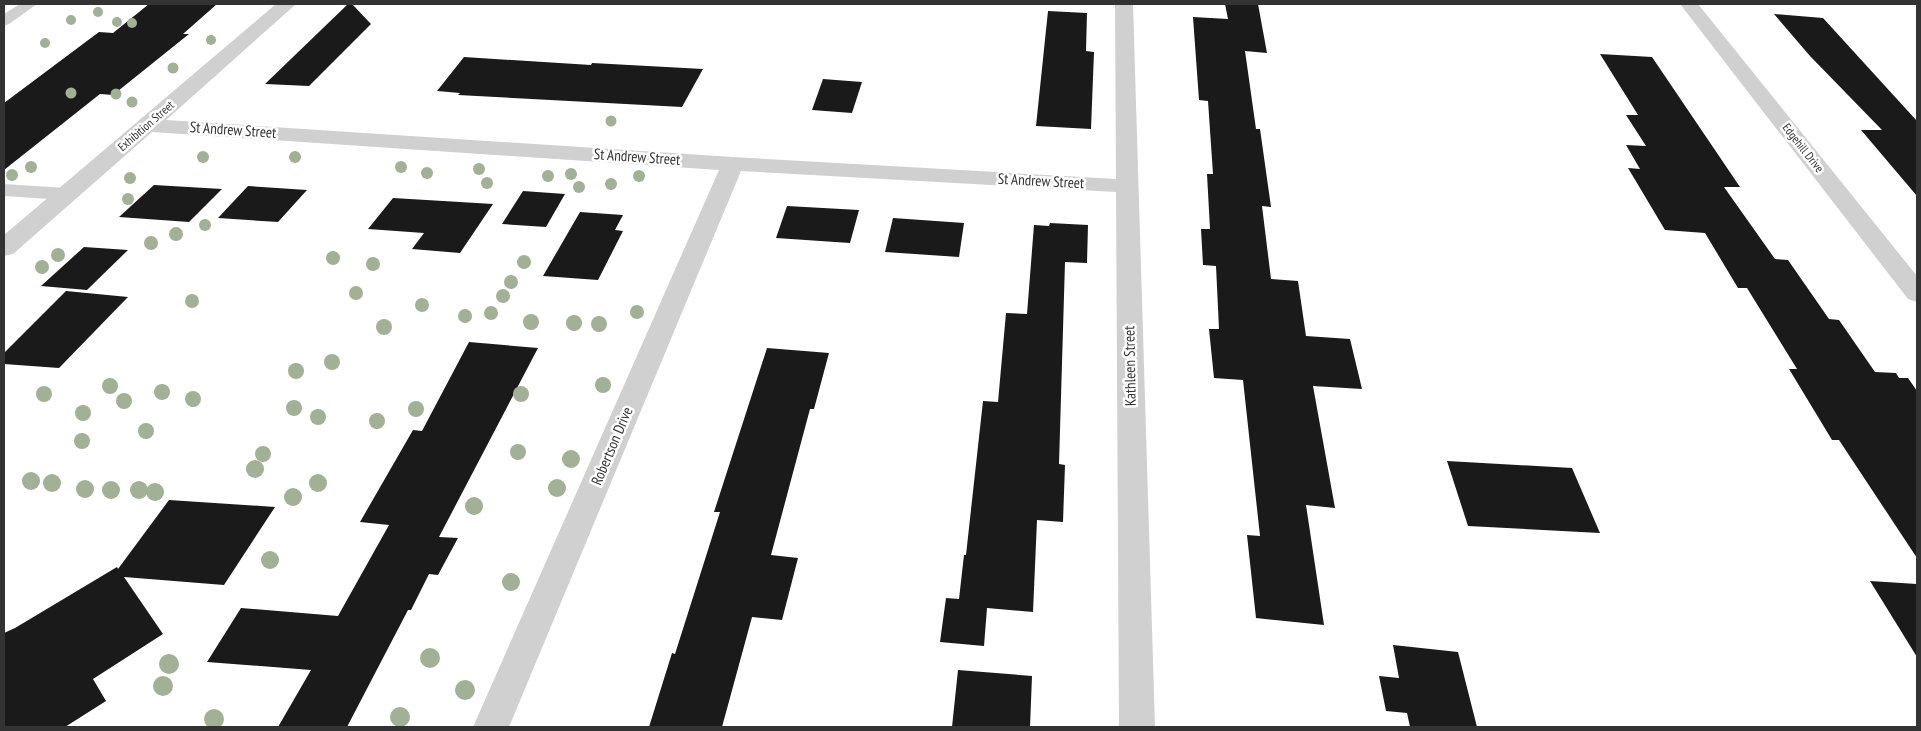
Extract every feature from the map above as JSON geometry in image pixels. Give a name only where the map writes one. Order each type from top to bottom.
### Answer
[{"type":"street","name":"Exhibition Street","points":[[4,248],[288,4]]},
{"type":"street","name":"Kathleen Street","points":[[1124,4],[1137,727]]},
{"type":"street","name":"Edgehill Drive","points":[[1689,4],[1917,293]]},
{"type":"street","name":"St Andrew Street","points":[[147,125],[733,164],[1126,186]]},
{"type":"street","name":"Robertson Drive","points":[[490,727],[733,164]]},
{"type":"lane","points":[[4,21],[30,4]]},
{"type":"lane","points":[[4,190],[66,194]]},
{"type":"building","points":[[149,4],[217,4],[183,34],[189,34],[113,95],[100,94],[4,170],[4,103],[99,32],[113,33]]},
{"type":"building","points":[[348,4],[352,4],[371,24],[309,86],[265,84]]},
{"type":"building","points":[[1225,4],[1258,4],[1267,53],[1245,51],[1256,129],[1260,129],[1271,207],[1262,206],[1271,279],[1298,281],[1306,336],[1350,339],[1362,389],[1313,386],[1335,508],[1306,505],[1324,625],[1256,618],[1247,535],[1260,536],[1243,380],[1214,378],[1209,329],[1219,329],[1216,266],[1203,265],[1201,229],[1210,229],[1207,174],[1213,174],[1208,101],[1199,100],[1193,17],[1228,19]]},
{"type":"building","points":[[1048,11],[1087,13],[1086,51],[1094,52],[1091,129],[1036,126]]},
{"type":"building","points":[[1774,14],[1823,18],[1917,121],[1917,196],[1861,130],[1882,130],[1810,56]]},
{"type":"building","points":[[1600,54],[1652,57],[1740,187],[1724,187],[1775,259],[1788,260],[1829,319],[1839,320],[1875,372],[1896,373],[1899,378],[1908,378],[1917,391],[1917,558],[1839,440],[1832,440],[1789,369],[1797,369],[1747,288],[1738,288],[1705,233],[1665,230],[1628,168],[1640,169],[1626,145],[1646,146],[1626,115],[1638,115]]},
{"type":"building","points":[[464,57],[591,65],[592,63],[703,69],[682,107],[458,95],[460,93],[437,91]]},
{"type":"building","points":[[823,79],[862,82],[852,113],[812,110]]},
{"type":"building","points":[[154,185],[222,189],[189,222],[119,217]]},
{"type":"building","points":[[248,186],[307,190],[278,222],[218,218]]},
{"type":"building","points":[[523,191],[565,194],[546,227],[502,224]]},
{"type":"building","points":[[393,198],[493,204],[460,253],[412,249],[424,233],[368,229]]},
{"type":"building","points":[[787,206],[859,210],[850,243],[776,238]]},
{"type":"building","points":[[580,212],[623,215],[615,230],[623,231],[598,280],[543,276]]},
{"type":"building","points":[[893,218],[964,223],[959,257],[885,252]]},
{"type":"building","points":[[1050,223],[1088,225],[1087,263],[1065,262],[1059,464],[1065,465],[1063,522],[1037,520],[1033,612],[987,608],[984,646],[940,642],[946,598],[959,599],[964,555],[966,555],[983,401],[998,402],[1006,313],[1027,314],[1034,225],[1049,226]]},
{"type":"building","points":[[84,247],[128,250],[87,290],[41,286]]},
{"type":"building","points":[[66,291],[128,297],[59,368],[4,364],[4,353]]},
{"type":"building","points":[[469,342],[538,348],[439,537],[458,538],[438,575],[429,574],[411,610],[408,610],[347,727],[278,727],[311,670],[207,662],[241,608],[338,616],[389,525],[360,522],[413,430],[422,431]]},
{"type":"building","points":[[767,348],[829,353],[814,409],[810,409],[771,555],[798,558],[782,620],[752,617],[722,727],[649,727],[672,653],[675,654],[720,512],[714,512]]},
{"type":"building","points":[[1447,461],[1572,468],[1600,533],[1468,526]]},
{"type":"building","points":[[169,500],[275,507],[224,585],[124,577],[163,634],[93,679],[106,701],[65,727],[4,727],[4,633],[117,567],[118,569]]},
{"type":"building","points":[[1870,581],[1917,584],[1917,657]]},
{"type":"building","points":[[1393,645],[1458,652],[1477,727],[1410,727],[1407,713],[1386,711],[1379,676],[1399,678]]},
{"type":"building","points":[[958,670],[1032,676],[1030,727],[952,727]]}]
